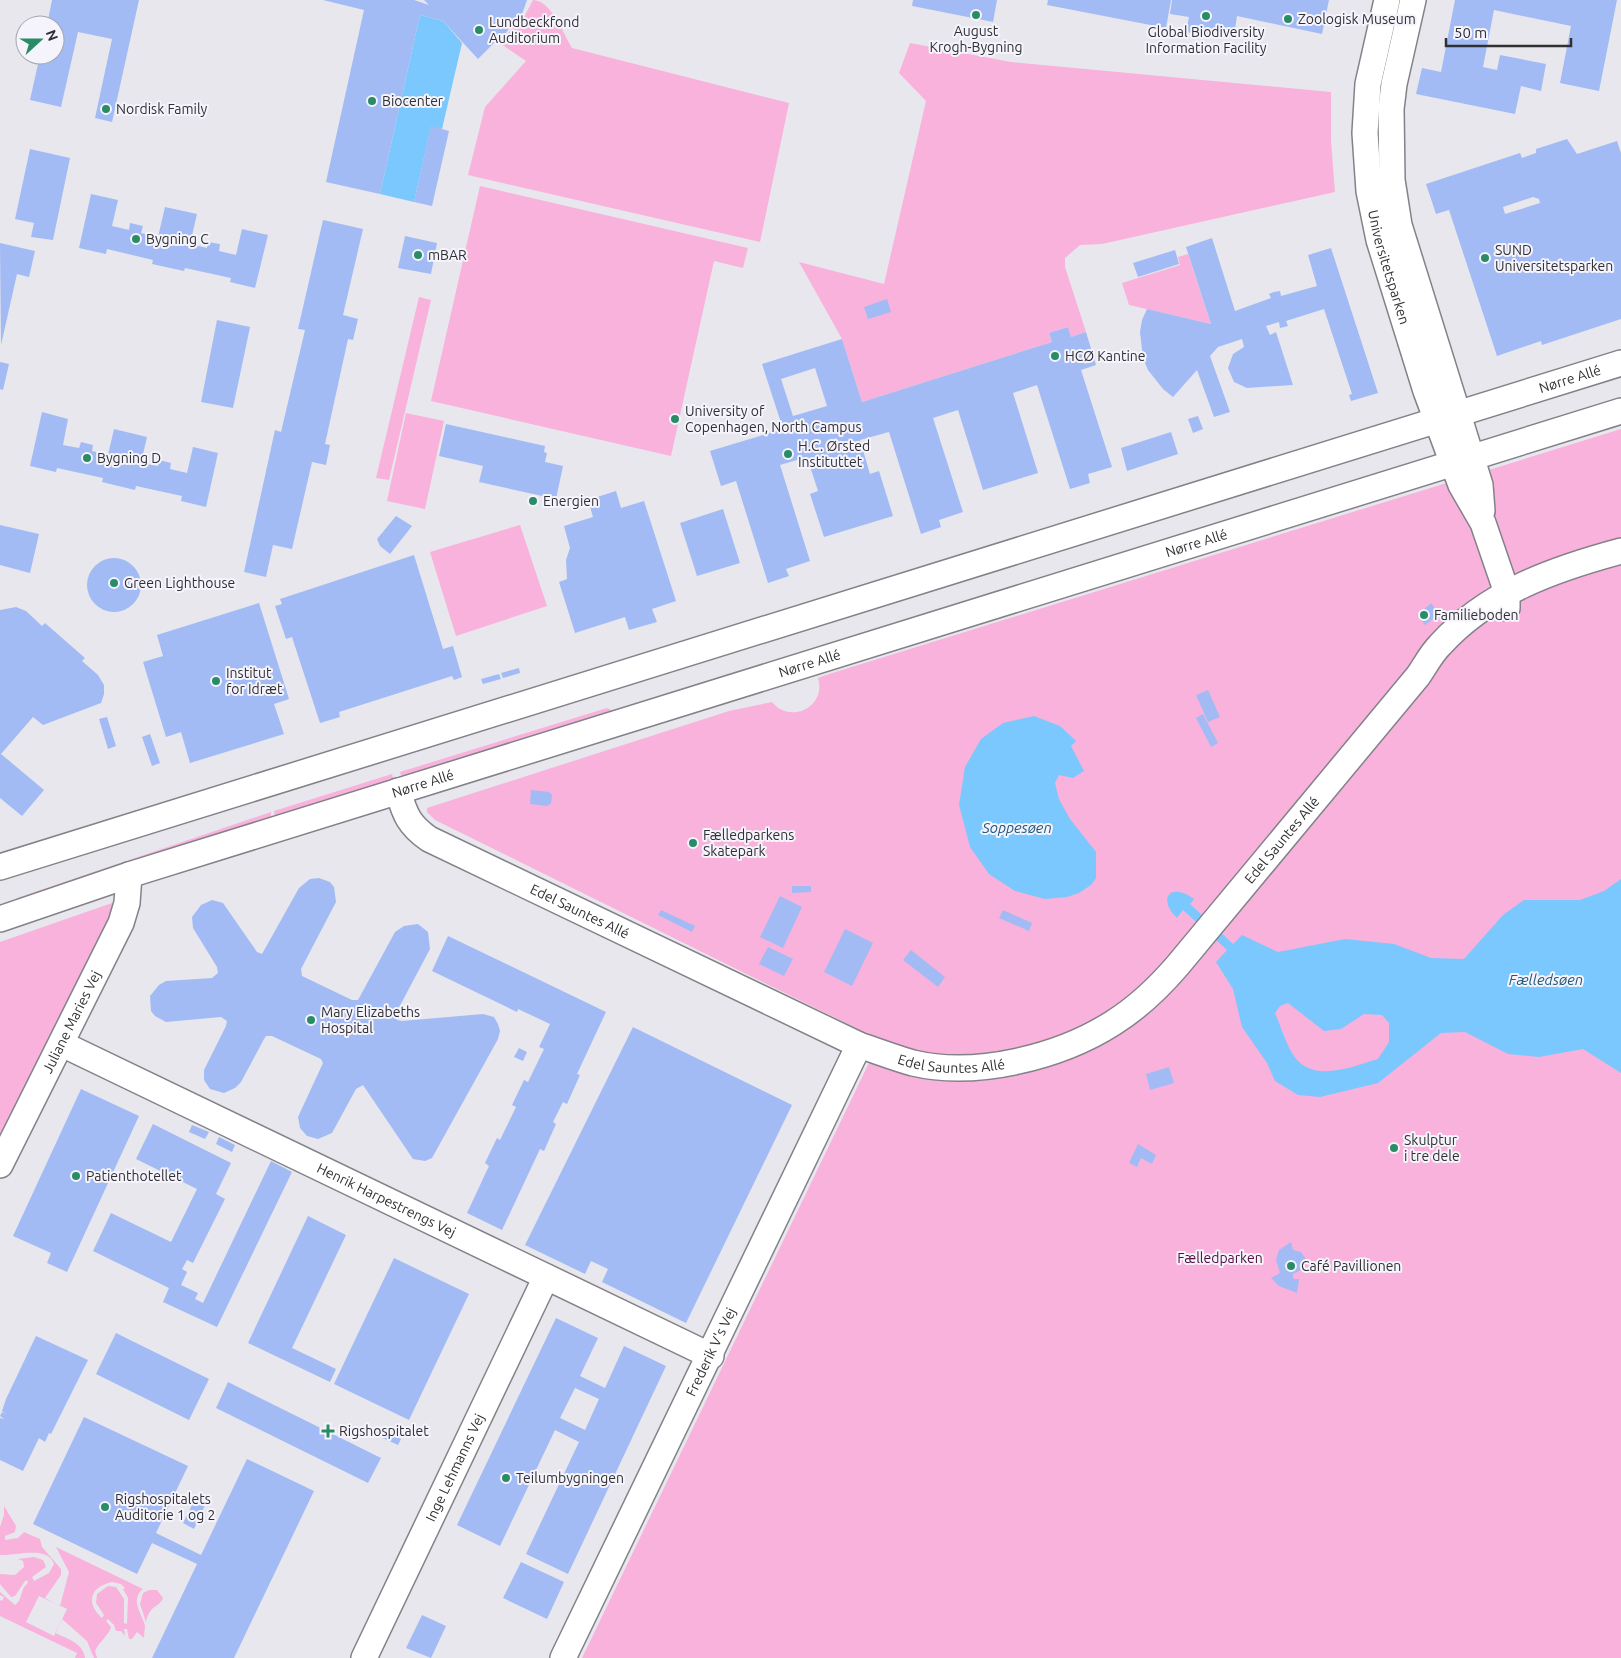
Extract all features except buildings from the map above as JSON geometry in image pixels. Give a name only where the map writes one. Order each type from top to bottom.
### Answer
[{"type":"street","name":"Universitetsparken","points":[[1387,0],[1368,84],[1365,133],[1369,191],[1379,240],[1462,461],[1461,485],[1483,523],[1508,593]]},
{"type":"street","name":"Universitetsparken","points":[[1413,0],[1394,84],[1391,109],[1392,180],[1399,226],[1447,418]]},
{"type":"street","name":"Nørre Allé","points":[[1,867],[1621,363]]},
{"type":"street","name":"Nørre Allé","points":[[0,919],[129,875],[1621,411]]},
{"type":"street","name":"Edel Sauntes Allé","points":[[398,791],[407,819],[417,830],[430,839],[715,978],[859,1045],[914,1063],[955,1067],[999,1065],[1040,1056],[1073,1044],[1114,1023],[1144,999],[1178,965],[1418,676],[1439,645],[1477,612],[1543,575],[1621,551]]},
{"type":"street","name":"Juliane Maries Vej","points":[[0,1164],[62,1044],[121,923],[128,903],[129,875]]},
{"type":"street","name":"Henrik Harpestrengs Vej","points":[[62,1044],[711,1356]]},
{"type":"street","name":"Frederik V's Vej","points":[[564,1658],[711,1356],[859,1045]]},
{"type":"street","name":"Inge Lehmanns Vej","points":[[364,1658],[546,1277]]},
{"type":"green space","points":[[533,0],[546,6],[551,12],[572,48],[789,103],[760,242],[468,175],[485,107],[526,61],[501,44],[518,18],[523,19]]},
{"type":"green space","points":[[910,43],[1011,62],[1331,92],[1331,141],[1335,192],[1102,244],[1080,245],[1065,258],[1065,267],[1086,332],[1071,337],[1068,327],[1049,333],[1052,342],[862,402],[842,339],[799,262],[884,284],[926,101],[899,73]]},
{"type":"green space","points":[[480,186],[748,248],[743,268],[714,261],[671,456],[431,401]]},
{"type":"green space","points":[[1188,254],[1211,324],[1129,305],[1122,283],[1180,265],[1178,257]]},
{"type":"green space","points":[[419,297],[431,300],[389,480],[376,478]]},
{"type":"green space","points":[[406,413],[444,421],[425,509],[387,501]]},
{"type":"green space","name":"Fælledparken","points":[[1621,429],[1621,1658],[582,1658],[880,1040],[435,820],[427,812],[427,808],[729,711],[772,702],[780,709],[788,712],[797,712],[806,709],[812,704],[817,697],[819,688],[818,678],[826,675]]},
{"type":"green space","points":[[520,525],[547,606],[456,636],[430,552]]},
{"type":"green space","points":[[607,708],[611,710],[612,715],[403,781],[400,772]]},
{"type":"green space","points":[[392,774],[395,784],[275,820],[274,811]]},
{"type":"green space","points":[[271,812],[271,821],[19,906],[17,898]]},
{"type":"green space","points":[[112,903],[111,917],[0,1147],[0,942]]},
{"type":"green space","points":[[4,1506],[16,1526],[15,1532],[5,1536],[5,1540],[18,1538],[24,1532],[40,1539],[42,1547],[61,1569],[61,1575],[45,1598],[56,1604],[39,1596],[26,1622],[54,1636],[55,1633],[74,1642],[84,1653],[85,1658],[75,1658],[77,1653],[0,1616],[0,1600],[2,1601],[4,1597],[0,1595],[0,1592],[15,1605],[18,1603],[25,1585],[28,1583],[27,1580],[25,1581],[15,1596],[11,1597],[0,1584],[0,1574],[15,1575],[24,1567],[23,1561],[18,1559],[34,1557],[43,1560],[46,1567],[32,1577],[34,1581],[49,1573],[54,1564],[51,1558],[38,1553],[0,1555],[0,1527],[4,1515]]},
{"type":"green space","points":[[56,1547],[143,1589],[139,1593],[137,1603],[145,1626],[144,1638],[137,1632],[132,1639],[129,1639],[127,1629],[124,1629],[125,1636],[121,1631],[116,1631],[114,1625],[108,1619],[106,1621],[111,1627],[109,1633],[95,1651],[97,1658],[94,1658],[87,1641],[62,1619],[67,1609],[60,1606],[69,1572]],"holes":[[[112,1582],[121,1584],[125,1588],[123,1589],[128,1598],[127,1624],[124,1623],[124,1599],[116,1587],[108,1586],[97,1594],[96,1603],[104,1615],[102,1618],[97,1613],[92,1602],[92,1597],[98,1588]]]},
{"type":"green space","points":[[149,1590],[157,1590],[163,1598],[152,1609],[146,1622],[140,1604],[143,1593]]},
{"type":"water","points":[[420,15],[443,21],[462,43],[442,129],[431,127],[414,202],[380,194]]},
{"type":"water","name":"Soppesøen","points":[[1034,716],[1060,726],[1076,741],[1071,746],[1084,771],[1073,778],[1059,775],[1055,783],[1059,799],[1070,819],[1096,852],[1096,878],[1091,885],[1079,893],[1067,897],[1045,899],[1015,891],[989,874],[970,847],[959,805],[965,767],[981,739],[1003,723]]},
{"type":"water","name":"Fælledsøen","points":[[1621,879],[1621,1073],[1583,1049],[1539,1057],[1508,1054],[1465,1032],[1441,1033],[1378,1083],[1320,1097],[1298,1095],[1275,1081],[1267,1063],[1242,1027],[1233,989],[1216,962],[1227,950],[1183,910],[1177,918],[1168,904],[1167,898],[1173,892],[1179,892],[1194,899],[1190,904],[1233,944],[1242,935],[1278,952],[1345,939],[1394,944],[1431,958],[1464,959],[1503,915],[1524,900],[1580,900],[1604,891]],"holes":[[[1288,1003],[1324,1031],[1341,1029],[1364,1014],[1382,1015],[1389,1023],[1389,1042],[1378,1059],[1334,1071],[1312,1069],[1302,1064],[1294,1056],[1275,1013],[1280,1006]]]},
{"type":"place","name":"August Krogh-Bygning","points":[[976,15]]},
{"type":"place","name":"Global Biodiversity Information Facility","points":[[1206,16]]},
{"type":"place","name":"Zoologisk Museum","points":[[1288,19]]},
{"type":"place","name":"Lundbeckfond Auditorium","points":[[479,30]]},
{"type":"place","name":"Biocenter","points":[[372,101]]},
{"type":"place","name":"Nordisk Family","points":[[106,109]]},
{"type":"place","name":"Bygning C","points":[[136,239]]},
{"type":"place","name":"mBAR","points":[[418,255]]},
{"type":"place","name":"SUND Universitetsparken","points":[[1485,258]]},
{"type":"place","name":"HCØ Kantine","points":[[1055,356]]},
{"type":"place","name":"University of Copenhagen, North Campus","points":[[675,419]]},
{"type":"place","name":"H.C. Ørsted Instituttet","points":[[788,454]]},
{"type":"place","name":"Bygning D","points":[[87,458]]},
{"type":"place","name":"Energien","points":[[533,501]]},
{"type":"place","name":"Green Lighthouse","points":[[114,583]]},
{"type":"place","name":"Familieboden","points":[[1424,615]]},
{"type":"place","name":"Institut for Idræt","points":[[216,681]]},
{"type":"place","name":"Fælledparkens Skatepark","points":[[693,843]]},
{"type":"place","name":"Mary Elizabeths Hospital","points":[[311,1020]]},
{"type":"place","name":"Skulptur i tre dele","points":[[1394,1148]]},
{"type":"place","name":"Patienthotellet","points":[[76,1176]]},
{"type":"place","name":"Café Pavillionen","points":[[1291,1266]]},
{"type":"place","name":"Rigshospitalet","points":[[328,1431]]},
{"type":"place","name":"Teilumbygningen","points":[[506,1478]]},
{"type":"place","name":"Rigshospitalets Auditorie 1 og 2","points":[[105,1507]]}]
